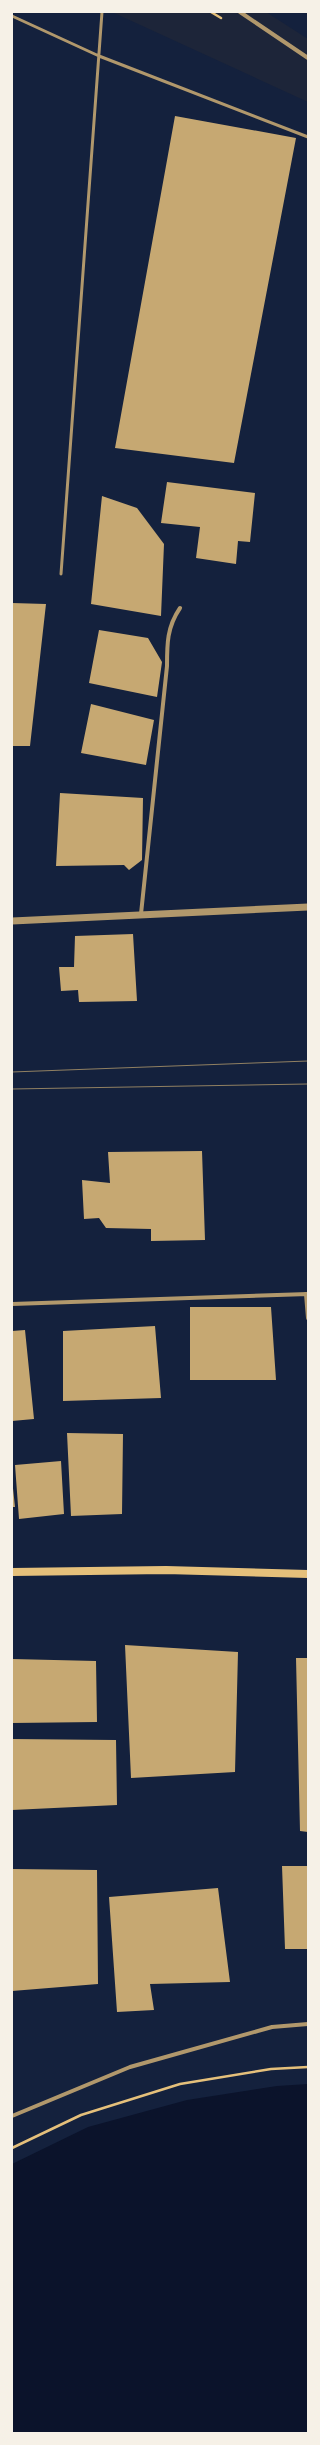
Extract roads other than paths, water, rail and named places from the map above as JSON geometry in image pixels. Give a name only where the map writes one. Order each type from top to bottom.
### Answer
[{"type":"main road","points":[[12,1572],[166,1570],[308,1574]]},
{"type":"street","points":[[240,12],[308,58]]},
{"type":"street","points":[[140,914],[167,666],[167,634],[172,619],[180,608]]},
{"type":"street","points":[[12,921],[308,907]]},
{"type":"street","points":[[12,1304],[307,1294],[308,1318]]},
{"type":"street","points":[[12,2116],[130,2067],[272,2027],[308,2024]]},
{"type":"lane","points":[[61,574],[102,12]]},
{"type":"lane","points":[[12,16],[98,56],[308,136]]},
{"type":"tram line","points":[[12,1072],[308,1061]]},
{"type":"tram line","points":[[12,1089],[308,1084]]}]
